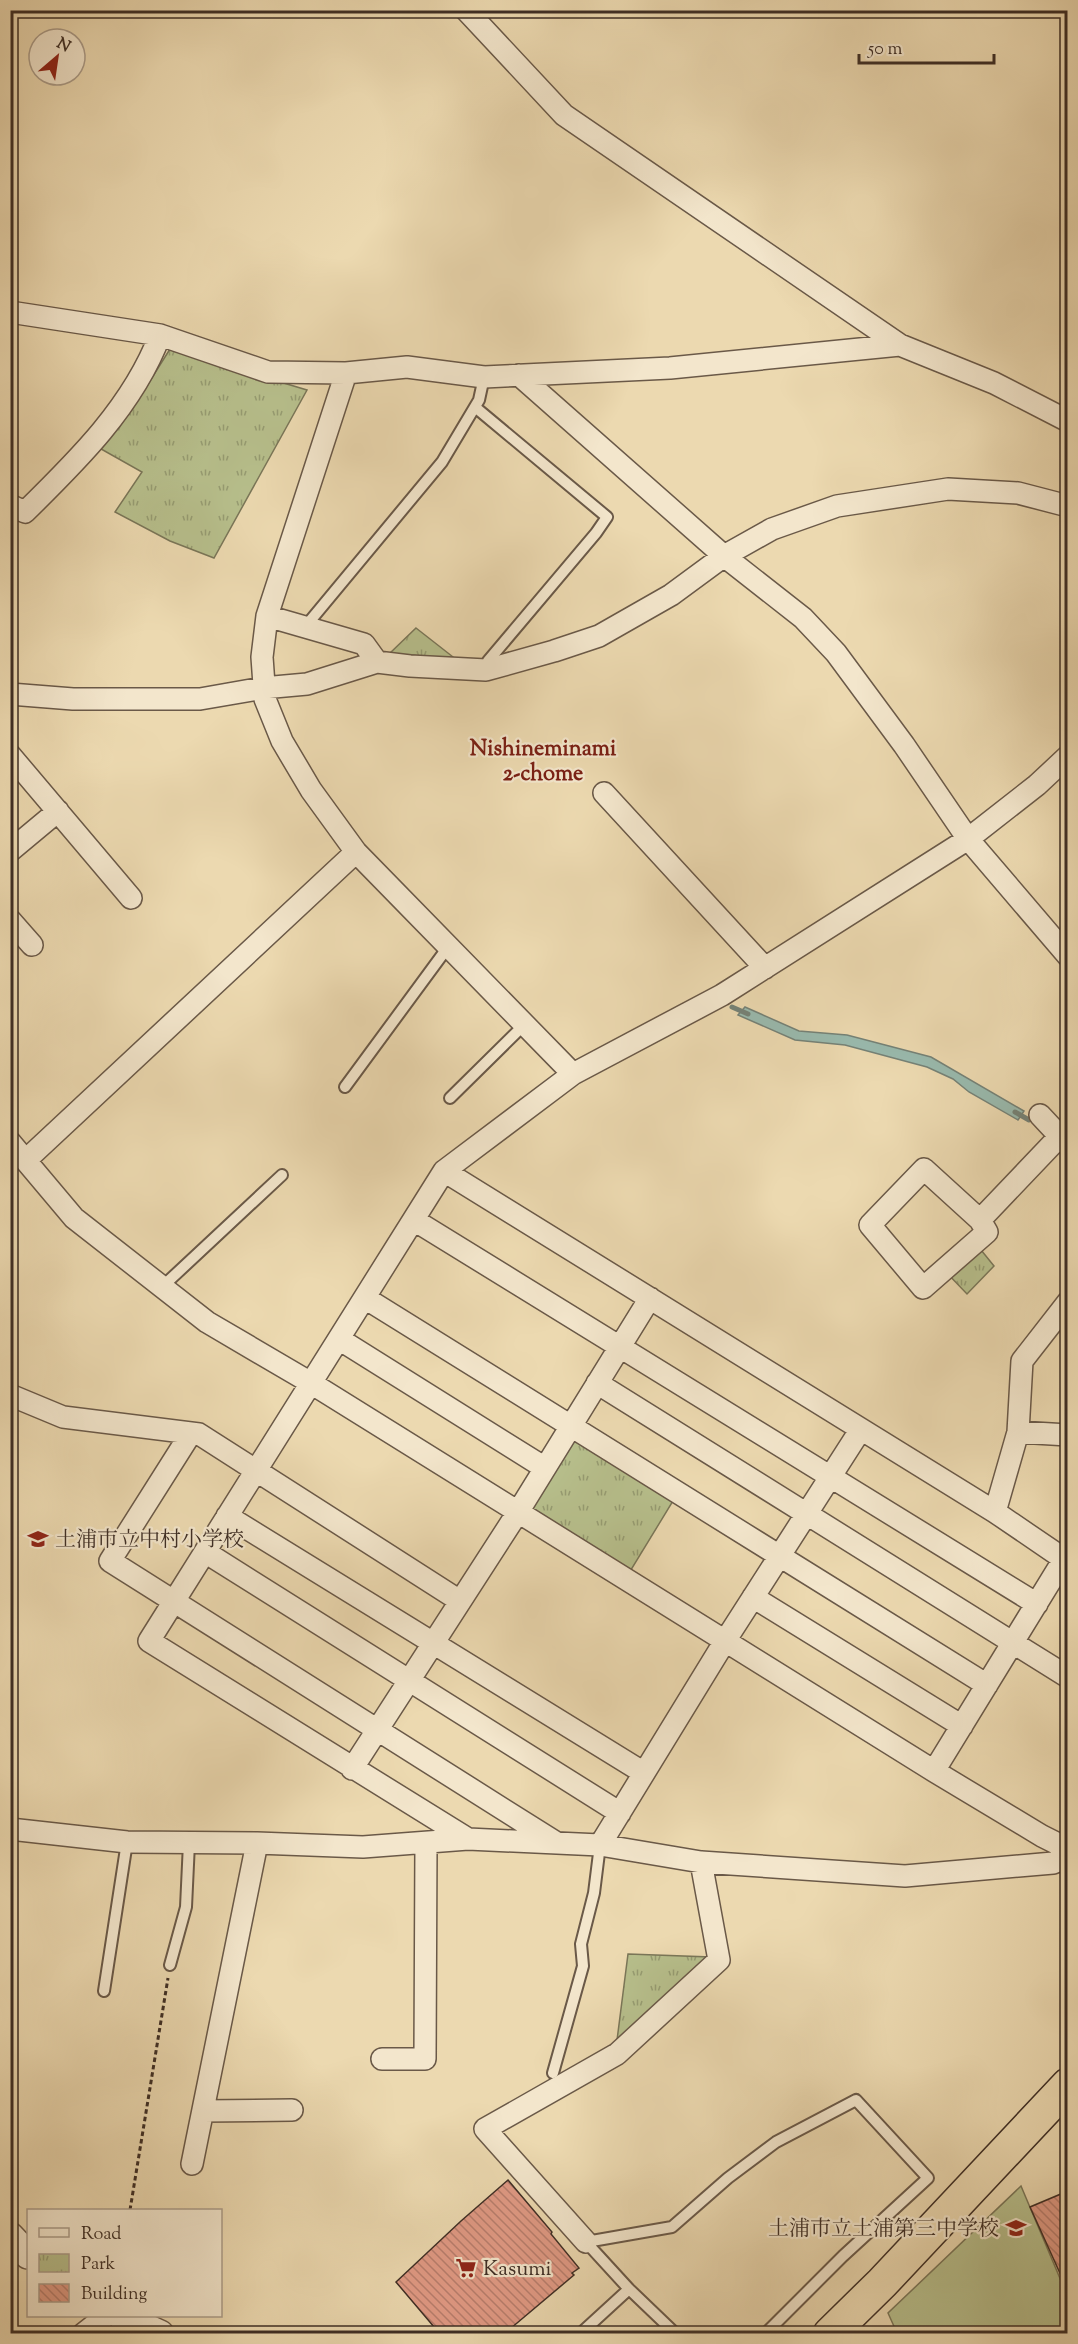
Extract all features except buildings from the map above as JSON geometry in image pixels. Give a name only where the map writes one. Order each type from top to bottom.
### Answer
[{"type":"highway","points":[[830,2334],[882,2283],[1068,2085]]},
{"type":"street","points":[[466,10],[564,115],[900,345],[994,383],[1068,421]]},
{"type":"street","points":[[12,314],[160,335],[268,372],[346,373],[407,367],[484,377],[670,368],[900,345]]},
{"type":"street","points":[[10,505],[25,512],[70,468],[120,409],[150,361],[160,335]]},
{"type":"street","points":[[346,373],[267,616],[262,657],[265,699],[282,741],[310,790],[356,852],[573,1074]]},
{"type":"street","points":[[519,375],[724,556],[803,618],[836,653],[904,745],[968,839],[1065,950]]},
{"type":"street","points":[[10,694],[73,699],[200,699],[263,688],[307,684],[377,662],[486,670],[599,636],[671,595],[724,556],[772,529],[837,506],[948,489],[1018,493],[1068,506]]},
{"type":"street","points":[[267,616],[363,644],[377,662]]},
{"type":"street","points":[[10,755],[131,898]]},
{"type":"street","points":[[468,1839],[149,1641],[444,1171],[573,1074],[722,995],[968,839],[1037,785],[1068,756]]},
{"type":"street","points":[[604,793],[765,968]]},
{"type":"street","points":[[10,851],[58,811]]},
{"type":"street","points":[[356,852],[16,1152],[74,1218],[207,1322],[311,1383],[934,1771],[1042,1836],[1068,1849]]},
{"type":"street","points":[[10,920],[32,945]]},
{"type":"street","points":[[980,1220],[1064,1140],[1040,1115]]},
{"type":"street","points":[[924,1169],[980,1220],[987,1232],[923,1288],[870,1225],[924,1169]]},
{"type":"street","points":[[444,1171],[995,1512],[1065,1559],[934,1771]]},
{"type":"street","points":[[414,1220],[1037,1604]]},
{"type":"street","points":[[365,1298],[987,1685]]},
{"type":"street","points":[[352,1769],[518,1512],[650,1298]]},
{"type":"street","points":[[995,1512],[1018,1432],[1022,1361],[1068,1302]]},
{"type":"street","points":[[339,1339],[545,1468]]},
{"type":"street","points":[[597,1383],[1068,1677]]},
{"type":"street","points":[[10,1395],[63,1418],[199,1434],[460,1601]]},
{"type":"street","points":[[600,1845],[725,1641],[861,1429]]},
{"type":"street","points":[[1018,1432],[1068,1436]]},
{"type":"street","points":[[191,1433],[110,1561],[557,1843]]},
{"type":"street","points":[[227,1516],[644,1773]]},
{"type":"street","points":[[205,1552],[620,1813]]},
{"type":"street","points":[[753,1597],[962,1726]]},
{"type":"street","points":[[10,1829],[127,1842],[363,1847],[468,1839],[600,1845],[701,1862],[905,1876],[1053,1863],[1068,1857]]},
{"type":"street","points":[[192,2164],[257,1843]]},
{"type":"street","points":[[382,2060],[425,2059],[426,1843]]},
{"type":"street","points":[[586,2242],[485,2129],[617,2054],[719,1960],[701,1862]]},
{"type":"street","points":[[203,2111],[292,2110]]},
{"type":"street","points":[[10,2236],[27,2254]]},
{"type":"street","points":[[83,2334],[105,2317]]},
{"type":"street","points":[[123,2317],[160,2334]]},
{"type":"lane","points":[[305,627],[442,462],[479,400],[484,377]]},
{"type":"lane","points":[[475,407],[607,517],[488,661],[486,670]]},
{"type":"lane","points":[[345,1087],[448,947]]},
{"type":"lane","points":[[450,1098],[524,1025]]},
{"type":"lane","points":[[162,1287],[282,1175]]},
{"type":"lane","points":[[104,1991],[127,1842]]},
{"type":"lane","points":[[170,1965],[186,1907],[189,1843]]},
{"type":"lane","points":[[553,2073],[583,1966],[581,1944],[594,1893],[600,1845]]},
{"type":"lane","points":[[586,2242],[672,2227],[728,2178],[776,2142],[856,2100],[928,2178],[843,2256],[765,2334]]},
{"type":"lane","points":[[586,2242],[628,2289],[675,2334]]},
{"type":"lane","points":[[580,2334],[628,2289]]},
{"type":"path","points":[[130,2209],[170,1965]]},
{"type":"green space","points":[[170,349],[307,390],[214,558],[170,541],[115,512],[142,472],[94,445],[143,392]]},
{"type":"green space","points":[[416,628],[462,664],[413,655],[388,655]]},
{"type":"green space","points":[[977,1245],[994,1266],[967,1294],[946,1272]]},
{"type":"green space","points":[[571,1432],[676,1496],[626,1578],[522,1514]]},
{"type":"green space","points":[[628,1954],[710,1957],[616,2048]]},
{"type":"green space","name":"土浦市立土浦第三中学校","points":[[1021,2186],[1067,2295],[1067,2328],[1055,2334],[897,2333],[888,2313]]},
{"type":"water","points":[[745,1007],[799,1031],[847,1035],[931,1057],[1024,1111],[1018,1120],[969,1092],[953,1079],[927,1067],[845,1045],[795,1040],[738,1015]]},
{"type":"waterway","points":[[732,1007],[748,1014]]},
{"type":"waterway","points":[[1015,1112],[1029,1120]]},
{"type":"place","name":"土浦市立中村小学校","points":[[38,1539]]},
{"type":"place","name":"土浦市立土浦第三中学校","points":[[1016,2228]]},
{"type":"place","name":"Kasumi","points":[[466,2268]]},
{"type":"district","name":"Nishineminami 2-chome","points":[[543,760]]}]
